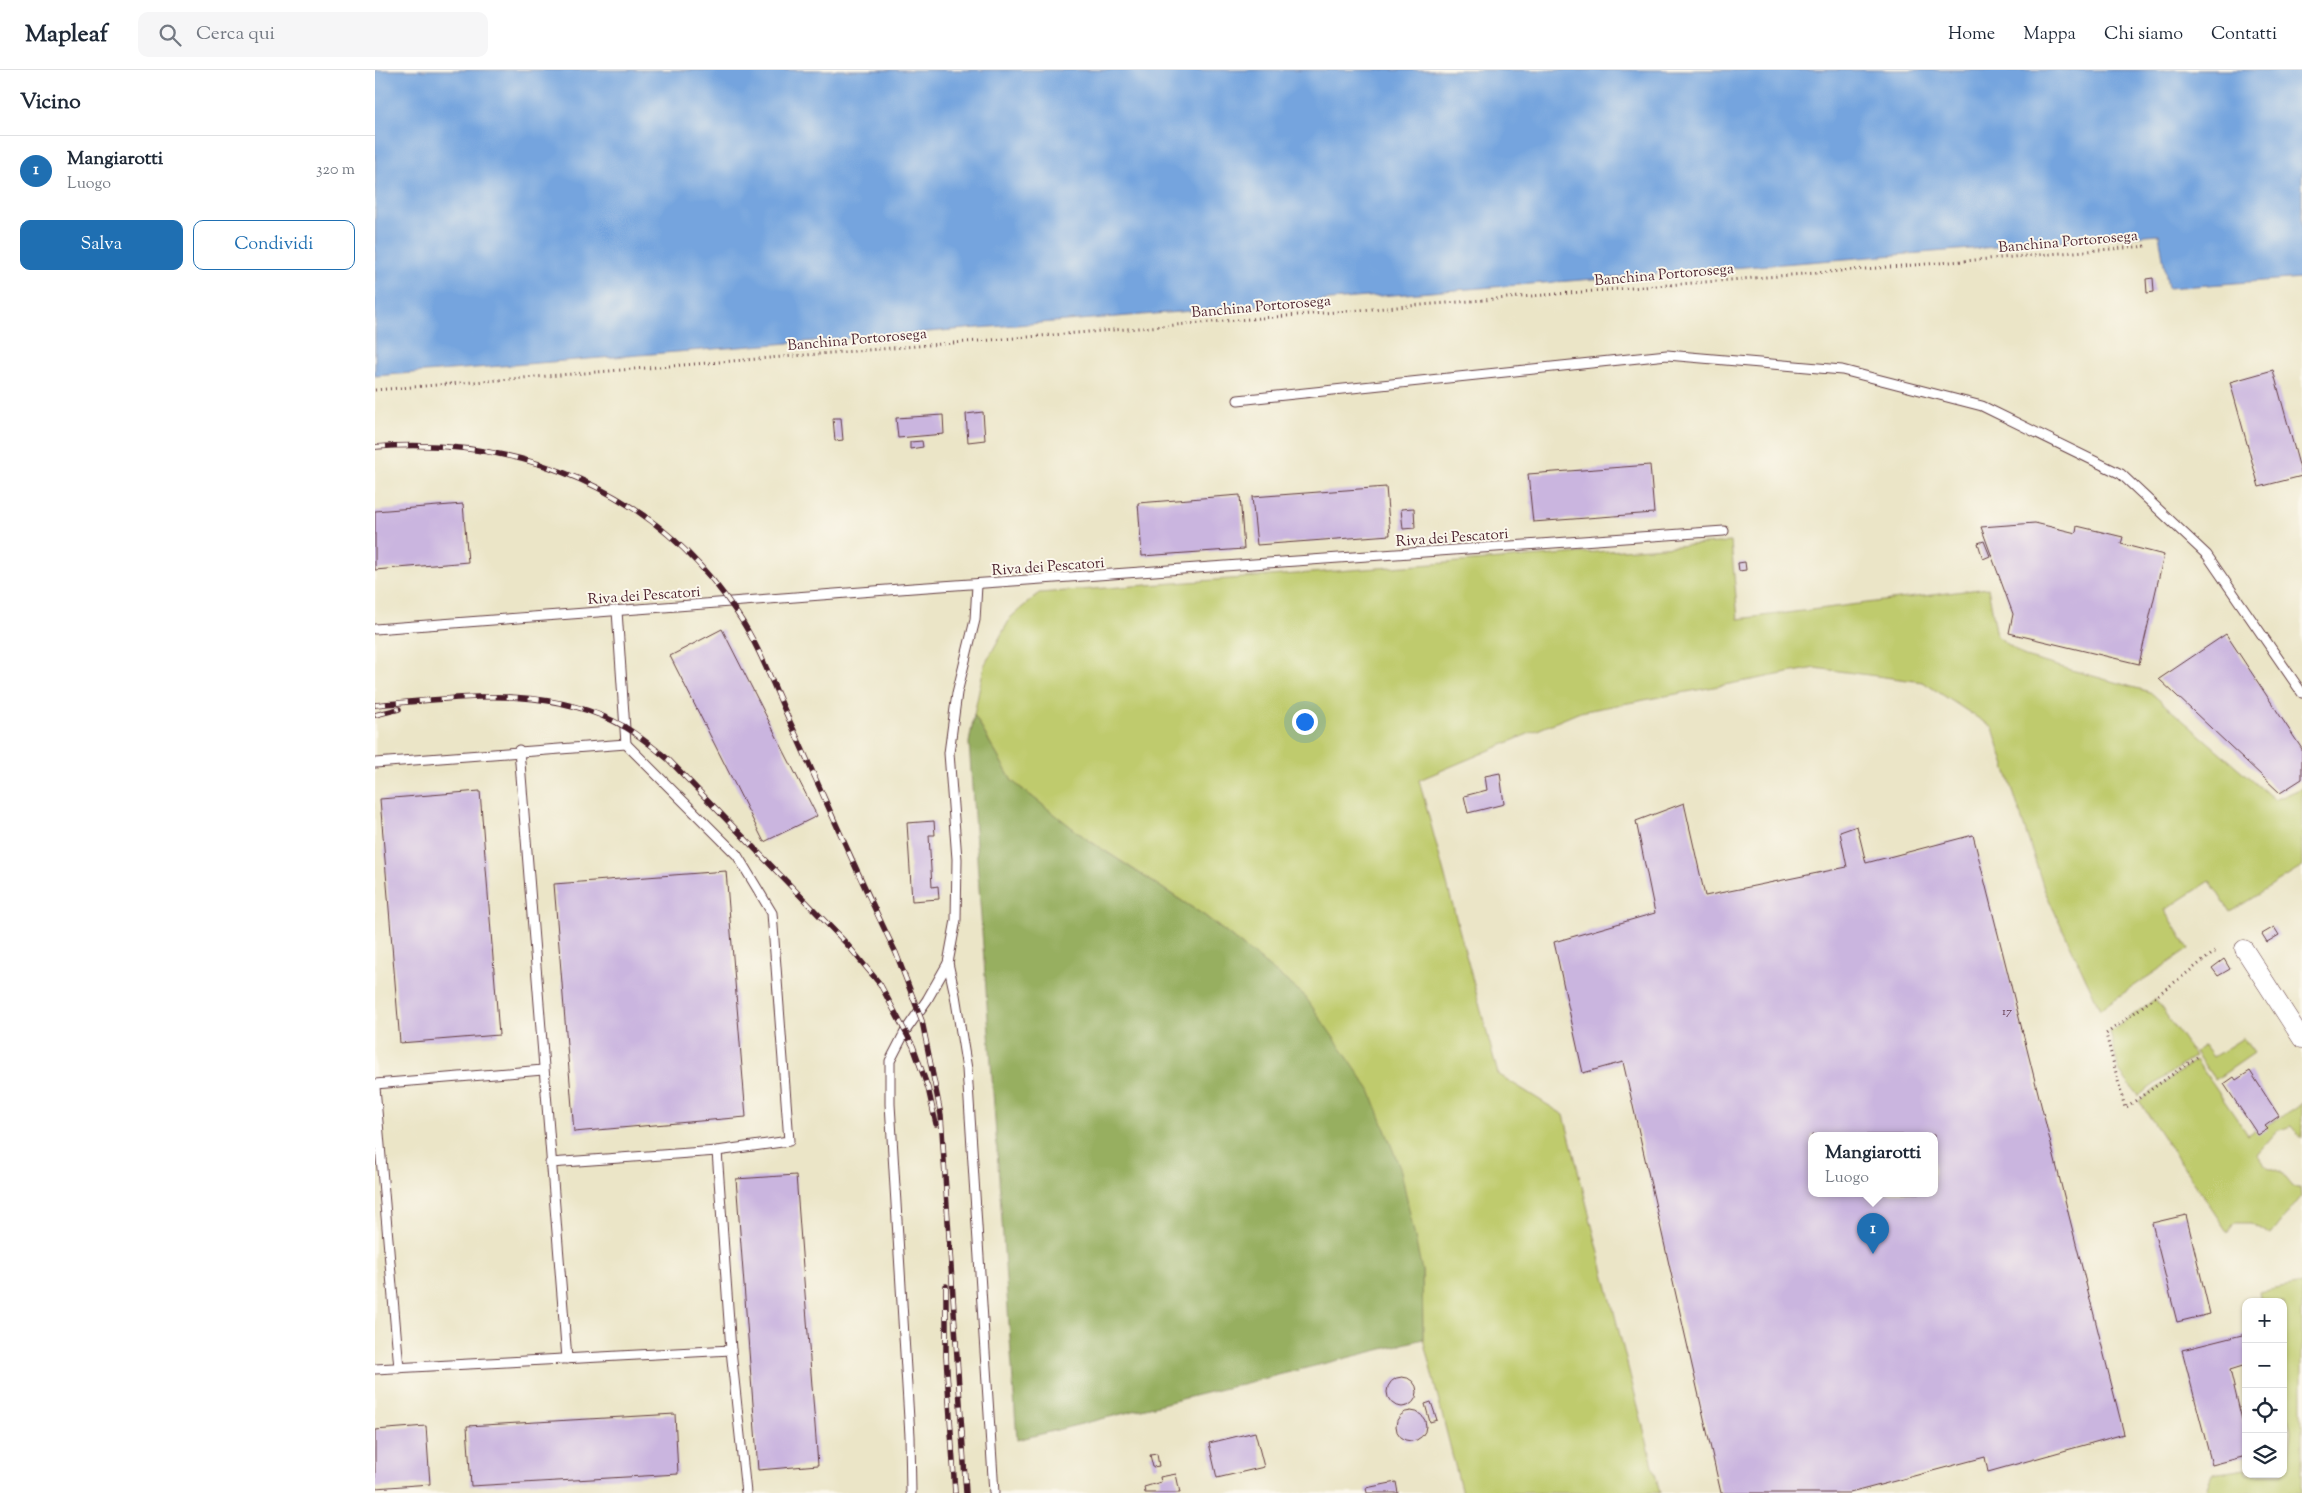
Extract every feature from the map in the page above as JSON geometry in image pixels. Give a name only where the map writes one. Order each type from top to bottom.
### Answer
[{"type":"street","points":[[2244,950],[2302,1039]]},
{"type":"lane","points":[[1238,400],[1667,355],[1842,370],[1982,406],[2121,474],[2207,555],[2302,693]]},
{"type":"lane","name":"Riva dei Pescatori","points":[[375,629],[1724,531]]},
{"type":"lane","points":[[911,1493],[910,1445],[889,1104],[890,1061],[906,1030],[927,1000],[948,963],[956,920],[957,867],[949,753],[957,692],[975,620],[977,585]]},
{"type":"lane","points":[[550,1163],[717,1151],[789,1141],[771,913],[737,855],[625,744],[617,611]]},
{"type":"lane","points":[[375,763],[519,750],[625,744]]},
{"type":"lane","points":[[519,750],[550,1163],[567,1359]]},
{"type":"lane","points":[[948,963],[967,1069],[994,1493]]},
{"type":"lane","points":[[399,1368],[375,1085],[543,1070]]},
{"type":"lane","points":[[717,1151],[731,1350],[746,1493]]},
{"type":"lane","points":[[375,1369],[731,1350]]},
{"type":"path","name":"Banchina Portorosega","points":[[375,390],[2148,246]]},
{"type":"path","points":[[2197,1057],[2125,1108],[2106,1034],[2216,951]]},
{"type":"green space","points":[[1731,542],[1738,619],[1988,588],[1997,636],[2025,657],[2150,692],[2275,800],[2302,788],[2302,867],[2230,912],[2210,881],[2165,910],[2189,949],[2100,1009],[2044,889],[1993,728],[1923,682],[1815,668],[1580,712],[1419,780],[1498,1074],[1564,1115],[1660,1493],[1462,1493],[1423,1339],[1422,1271],[1304,995],[1205,916],[1081,835],[1012,781],[974,715],[984,666],[1011,617],[1039,593]]},
{"type":"green space","points":[[974,715],[1012,781],[1088,840],[1205,916],[1304,995],[1370,1090],[1401,1171],[1422,1271],[1423,1339],[1017,1440],[969,743]]},
{"type":"green space","points":[[2155,999],[2195,1056],[2138,1096],[2119,1071],[2110,1032]]},
{"type":"green space","points":[[2243,1038],[2254,1053],[2215,1080],[2195,1052],[2204,1045],[2213,1057]]},
{"type":"green space","points":[[2196,1060],[2248,1135],[2255,1130],[2267,1129],[2265,1126],[2302,1103],[2302,1139],[2291,1126],[2277,1131],[2257,1154],[2267,1167],[2281,1172],[2294,1188],[2300,1188],[2301,1197],[2271,1235],[2251,1223],[2234,1223],[2228,1233],[2139,1101]]},
{"type":"green space","points":[[2302,1284],[2302,1493],[2205,1493],[2212,1474],[2242,1470],[2242,1478],[2287,1478],[2291,1431],[2287,1414],[2287,1298],[2260,1298],[2259,1292]]},
{"type":"water","points":[[375,70],[2302,70],[2302,278],[2168,288],[2159,234],[375,376]]},
{"type":"building","points":[[2153,278],[2154,292],[2147,293],[2146,279]]},
{"type":"building","points":[[2273,370],[2302,476],[2259,487],[2230,382]]},
{"type":"building","points":[[983,412],[985,440],[968,442],[966,414]]},
{"type":"building","points":[[943,415],[944,434],[898,438],[896,418]]},
{"type":"building","points":[[833,418],[841,418],[843,440],[835,441]]},
{"type":"building","points":[[922,441],[923,447],[910,449],[910,442]]},
{"type":"building","points":[[1650,465],[1654,513],[1533,522],[1528,474]]},
{"type":"building","points":[[1386,487],[1390,535],[1257,545],[1252,497]]},
{"type":"building","points":[[1240,495],[1244,549],[1142,556],[1138,503]]},
{"type":"building","points":[[463,504],[468,562],[375,570],[375,511]]},
{"type":"building","points":[[1414,508],[1415,528],[1403,529],[1401,509]]},
{"type":"building","points":[[2035,523],[2076,533],[2077,526],[2123,537],[2121,544],[2164,555],[2139,664],[2009,633],[2013,614],[1981,527]]},
{"type":"building","points":[[1984,541],[1990,556],[1983,559],[1978,543]]},
{"type":"building","points":[[1745,562],[1746,570],[1739,571],[1738,563]]},
{"type":"building","points":[[722,629],[817,816],[764,842],[670,656]]},
{"type":"building","points":[[2226,634],[2302,749],[2302,779],[2280,793],[2159,679]]},
{"type":"building","points":[[1500,773],[1504,804],[1468,813],[1464,796],[1487,790],[1485,776]]},
{"type":"building","points":[[480,791],[499,1035],[400,1043],[380,799]]},
{"type":"building","points":[[1684,803],[1705,896],[1847,867],[1840,832],[1857,826],[1866,863],[1973,835],[2124,1434],[1988,1472],[1985,1457],[1850,1493],[1721,1493],[1623,1062],[1583,1073],[1554,942],[1655,913],[1636,821]]},
{"type":"building","points":[[934,821],[935,835],[929,835],[932,887],[938,886],[939,899],[912,901],[907,823]]},
{"type":"building","points":[[726,871],[746,1117],[574,1132],[554,884]]},
{"type":"building","points":[[2274,927],[2279,935],[2267,942],[2262,934]]},
{"type":"building","points":[[2224,959],[2230,969],[2218,976],[2212,968]]},
{"type":"building","points":[[2250,1071],[2279,1116],[2265,1126],[2268,1129],[2258,1135],[2224,1084],[2234,1077],[2236,1080]]},
{"type":"building","points":[[796,1175],[818,1465],[758,1470],[736,1179]]},
{"type":"building","points":[[2186,1215],[2210,1314],[2177,1322],[2152,1223]]},
{"type":"building","points":[[2242,1335],[2242,1366],[2230,1370],[2242,1420],[2242,1457],[2212,1465],[2182,1350]]},
{"type":"building","points":[[1402,1377],[1413,1381],[1417,1392],[1413,1403],[1402,1407],[1391,1403],[1387,1392],[1391,1381]]},
{"type":"building","points":[[1431,1402],[1437,1420],[1430,1422],[1425,1404]]},
{"type":"building","points":[[1411,1411],[1422,1415],[1426,1426],[1422,1437],[1411,1441],[1400,1437],[1396,1426],[1400,1415]]},
{"type":"building","points":[[675,1414],[678,1474],[471,1486],[467,1426]]},
{"type":"building","points":[[426,1426],[430,1484],[375,1488],[375,1430]]},
{"type":"building","points":[[1255,1432],[1264,1467],[1217,1478],[1209,1443]]},
{"type":"building","points":[[1157,1454],[1159,1466],[1153,1467],[1150,1455]]},
{"type":"building","points":[[1176,1474],[1180,1493],[1145,1493],[1144,1487],[1161,1482],[1160,1477]]},
{"type":"building","points":[[1396,1482],[1398,1493],[1367,1493],[1366,1488]]},
{"type":"railway","points":[[375,447],[429,446],[482,451],[532,462],[580,479],[625,503],[666,533],[704,570],[745,626],[760,654],[896,953],[922,1021],[941,1115],[966,1493]]},
{"type":"railway","points":[[375,705],[471,697],[534,699],[565,704],[595,713],[625,727],[642,738],[668,759],[846,943],[880,984],[913,1046],[928,1088],[936,1124]]},
{"type":"railway","points":[[375,715],[399,709]]},
{"type":"railway","points":[[946,1286],[946,1356],[955,1493]]},
{"type":"place","name":"Mangiarotti","points":[[1873,1254]]}]
